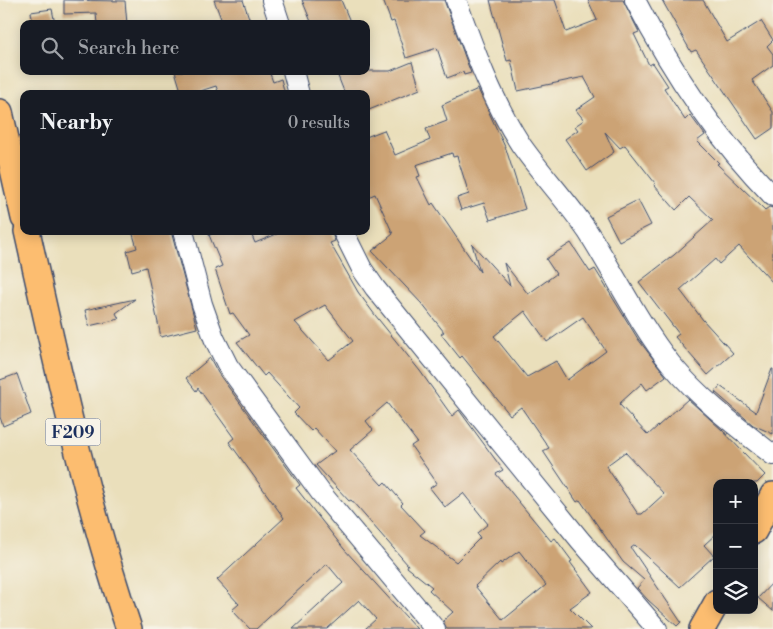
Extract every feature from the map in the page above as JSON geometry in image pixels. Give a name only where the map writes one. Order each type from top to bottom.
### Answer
[{"type":"main road","points":[[0,112],[17,160],[20,185]]},
{"type":"main road","name":"F209","points":[[28,235],[90,499],[109,570],[129,629]]},
{"type":"main road","points":[[758,524],[773,497]]},
{"type":"main road","points":[[702,629],[713,609]]},
{"type":"street","points":[[272,0],[279,20]]},
{"type":"street","points":[[456,0],[490,89],[508,123],[522,146],[588,231],[617,283],[670,363],[698,394],[773,455]]},
{"type":"street","points":[[635,0],[661,50],[689,93],[747,170],[773,196]]},
{"type":"street","points":[[294,75],[298,90]]},
{"type":"street","points":[[184,235],[202,304],[214,338],[228,366],[321,493],[435,629]]},
{"type":"street","points":[[345,235],[362,269],[375,288],[580,540],[657,629]]},
{"type":"building","points":[[64,0],[125,1],[127,20],[97,20],[96,13],[64,14]]},
{"type":"building","points":[[214,0],[243,0],[250,20],[222,20]]},
{"type":"building","points":[[302,0],[341,0],[349,20],[310,20]]},
{"type":"building","points":[[383,0],[444,0],[471,73],[464,75],[463,72],[447,78],[437,48],[406,58],[394,21],[391,22]]},
{"type":"building","points":[[490,0],[555,0],[566,32],[597,20],[588,0],[623,0],[639,32],[634,34],[649,65],[653,63],[668,86],[664,88],[685,120],[690,115],[705,135],[697,141],[719,163],[717,164],[765,210],[769,207],[773,208],[773,283],[739,246],[719,264],[715,259],[680,290],[703,320],[733,353],[708,375],[675,337],[679,334],[639,282],[674,255],[713,220],[689,197],[676,210],[654,185],[655,183],[625,145],[620,148],[605,132],[614,152],[587,171],[565,139],[578,130],[575,126],[584,120],[576,110],[595,97],[584,77],[518,91],[511,60],[507,61]]},
{"type":"building","points":[[662,0],[703,0],[727,42],[761,21],[773,40],[767,46],[773,54],[773,65],[752,80],[773,112],[773,128],[757,139],[696,50],[691,52]]},
{"type":"building","points":[[52,9],[54,20],[32,20],[31,12]]},
{"type":"building","points":[[412,62],[420,89],[370,110],[370,90],[343,90],[338,75],[370,75],[370,71],[390,71]]},
{"type":"building","points":[[176,75],[270,75],[273,82],[281,79],[284,90],[218,90],[216,86],[204,90],[181,90]]},
{"type":"building","points":[[478,89],[506,149],[525,209],[490,220],[484,203],[461,210],[457,198],[469,194],[457,156],[453,157],[452,153],[416,165],[420,176],[417,177],[431,205],[433,203],[480,272],[472,244],[510,286],[504,263],[528,294],[556,274],[546,259],[571,243],[590,272],[595,269],[638,339],[666,376],[647,390],[642,383],[619,404],[648,435],[688,399],[722,430],[765,475],[758,482],[758,479],[713,479],[713,537],[704,545],[713,557],[680,587],[635,545],[631,548],[681,622],[677,626],[637,588],[644,580],[623,562],[580,500],[577,502],[543,451],[549,448],[521,407],[510,415],[462,356],[460,358],[441,334],[444,332],[422,304],[372,251],[393,234],[375,194],[370,196],[370,135],[384,130],[395,155],[430,140],[426,129],[447,121],[442,105]],"holes":[[[525,311],[547,342],[583,317],[606,351],[567,380],[556,361],[527,377],[494,336]],[[625,452],[664,494],[642,514],[638,514],[606,466]]]},
{"type":"building","points":[[638,200],[651,225],[619,241],[606,216]]},
{"type":"building","points":[[133,235],[172,235],[197,328],[161,337],[146,267],[132,271],[127,251],[137,248]]},
{"type":"building","points":[[209,235],[252,235],[255,243],[274,235],[333,235],[335,241],[330,243],[358,292],[420,371],[452,416],[459,410],[503,470],[496,474],[551,541],[555,538],[572,561],[570,562],[592,592],[570,608],[591,629],[447,629],[443,621],[453,612],[429,590],[432,587],[407,567],[408,565],[351,500],[349,501],[316,465],[335,451],[314,428],[311,431],[294,413],[299,408],[267,373],[264,376],[237,342],[249,335],[233,313],[230,314],[215,269],[222,266]],"holes":[[[325,305],[353,341],[329,360],[295,322]],[[387,403],[417,442],[411,446],[437,483],[430,488],[445,507],[463,493],[488,524],[477,533],[480,538],[456,562],[420,535],[425,531],[401,505],[403,503],[385,482],[382,485],[350,450],[373,430],[366,421]],[[519,551],[546,585],[503,620],[475,586],[500,562],[501,564]]]},
{"type":"building","points":[[135,299],[116,313],[119,319],[89,326],[85,310]]},
{"type":"building","points":[[210,358],[218,373],[300,485],[296,488],[344,549],[417,629],[365,629],[376,619],[359,600],[327,629],[293,629],[343,583],[327,564],[256,629],[250,629],[232,610],[239,604],[217,580],[284,518],[229,442],[234,438],[198,388],[196,391],[186,378]]},
{"type":"building","points":[[772,369],[773,434],[753,425],[715,392],[720,386],[756,412]]},
{"type":"building","points":[[17,374],[31,414],[3,426],[0,417],[0,380]]},
{"type":"building","points":[[773,582],[773,611],[758,598]]}]
